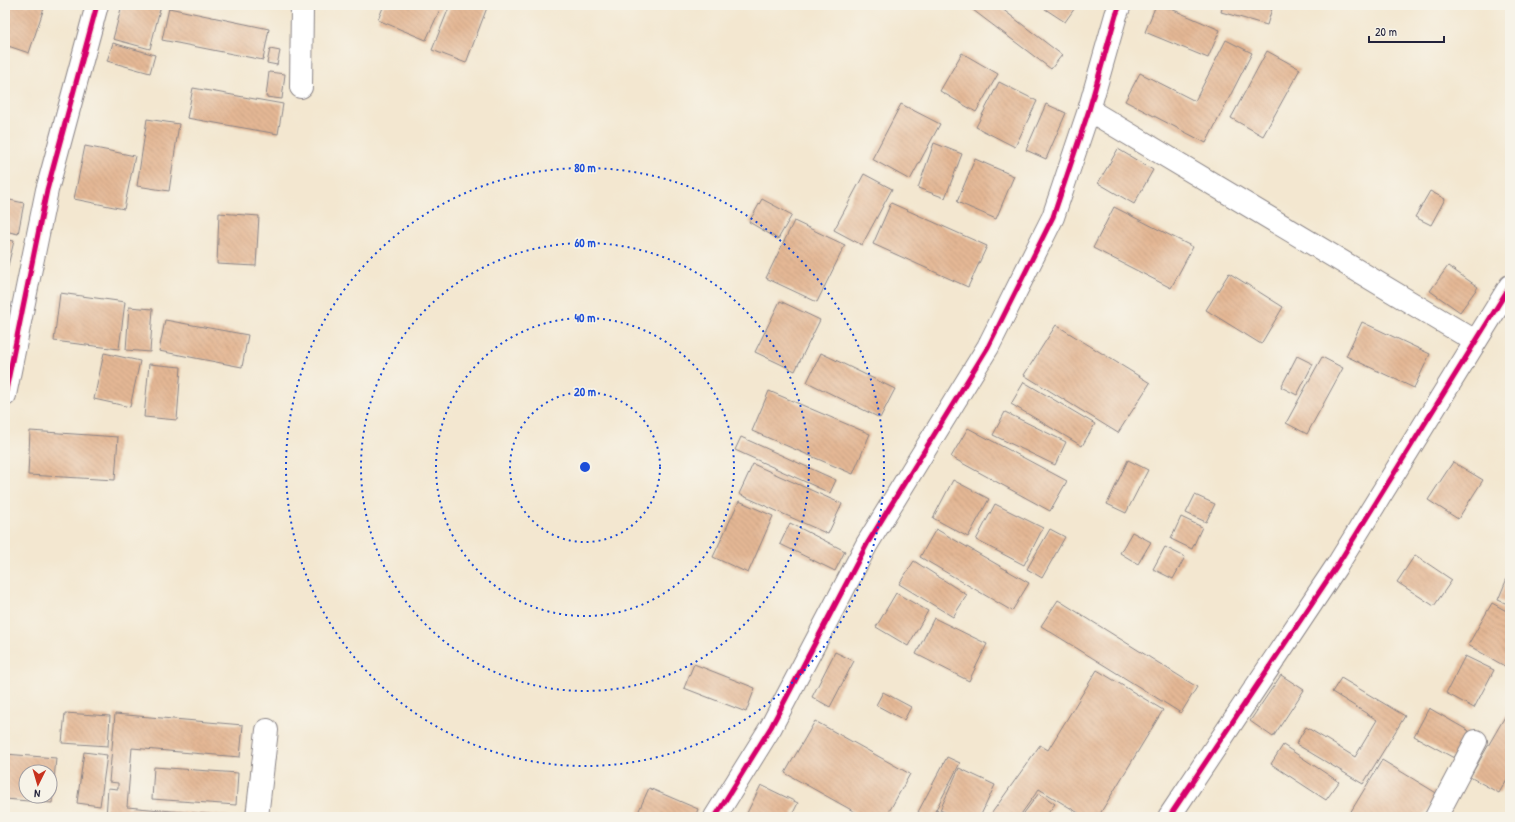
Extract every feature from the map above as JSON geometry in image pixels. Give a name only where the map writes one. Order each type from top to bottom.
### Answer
[{"type":"street","points":[[5,395],[47,190],[97,5]]},
{"type":"street","points":[[301,87],[302,5]]},
{"type":"street","points":[[715,817],[771,727],[866,544],[988,347],[1053,217],[1089,110],[1120,5]]},
{"type":"street","points":[[1089,110],[1475,341]]},
{"type":"street","points":[[1169,817],[1338,564],[1510,286]]},
{"type":"street","points":[[257,817],[267,730]]},
{"type":"street","points":[[1436,817],[1476,741]]},
{"type":"building","points":[[5,5],[45,5],[29,53],[5,45]]},
{"type":"building","points":[[122,5],[161,5],[150,49],[113,39]]},
{"type":"building","points":[[384,5],[442,5],[426,40],[378,20]]},
{"type":"building","points":[[450,5],[488,5],[466,63],[432,50]]},
{"type":"building","points":[[977,5],[997,5],[1062,55],[1051,69],[973,10]]},
{"type":"building","points":[[1039,5],[1077,5],[1065,22]]},
{"type":"building","points":[[1156,5],[1162,5],[1220,30],[1208,58],[1145,32]]},
{"type":"building","points":[[1223,5],[1273,5],[1267,25],[1221,12]]},
{"type":"building","points":[[169,8],[269,29],[263,60],[162,40]]},
{"type":"building","points":[[1226,40],[1252,53],[1206,143],[1125,101],[1140,73],[1195,101]]},
{"type":"building","points":[[113,43],[155,55],[150,73],[107,61]]},
{"type":"building","points":[[270,49],[280,51],[277,65],[267,63]]},
{"type":"building","points":[[1267,51],[1300,69],[1263,136],[1231,118]]},
{"type":"building","points":[[962,53],[998,74],[976,112],[940,91]]},
{"type":"building","points":[[269,72],[285,74],[282,99],[266,97]]},
{"type":"building","points":[[999,82],[1037,101],[1015,147],[976,127]]},
{"type":"building","points":[[193,88],[283,104],[278,134],[187,118]]},
{"type":"building","points":[[901,104],[940,124],[910,180],[872,159]]},
{"type":"building","points":[[1046,104],[1066,113],[1046,159],[1026,150]]},
{"type":"building","points":[[147,119],[179,124],[169,191],[137,186]]},
{"type":"building","points":[[934,143],[962,154],[945,198],[918,188]]},
{"type":"building","points":[[85,146],[135,156],[124,209],[74,199]]},
{"type":"building","points":[[1118,149],[1153,170],[1134,204],[1098,183]]},
{"type":"building","points":[[975,159],[1014,176],[996,219],[957,202]]},
{"type":"building","points":[[864,174],[892,189],[862,245],[834,230]]},
{"type":"building","points":[[1430,191],[1445,199],[1431,225],[1415,217]]},
{"type":"building","points":[[5,199],[24,203],[18,234],[5,231]]},
{"type":"building","points":[[762,199],[792,215],[778,239],[749,222]]},
{"type":"building","points":[[891,203],[987,246],[968,287],[873,244]]},
{"type":"building","points":[[1114,207],[1193,247],[1171,288],[1093,248]]},
{"type":"building","points":[[219,213],[259,216],[256,266],[217,264]]},
{"type":"building","points":[[794,221],[845,245],[817,302],[766,278]]},
{"type":"building","points":[[5,239],[14,241],[6,274],[5,274]]},
{"type":"building","points":[[1448,266],[1478,287],[1460,312],[1430,291]]},
{"type":"building","points":[[1229,273],[1283,307],[1261,344],[1206,310]]},
{"type":"building","points":[[60,293],[125,302],[119,349],[54,341]]},
{"type":"building","points":[[780,301],[820,320],[795,371],[755,352]]},
{"type":"building","points":[[129,307],[153,309],[150,352],[126,350]]},
{"type":"building","points":[[165,320],[248,335],[242,367],[159,351]]},
{"type":"building","points":[[1362,322],[1430,354],[1414,388],[1346,356]]},
{"type":"building","points":[[1056,325],[1150,383],[1118,433],[1024,375]]},
{"type":"building","points":[[104,353],[140,361],[130,407],[94,399]]},
{"type":"building","points":[[821,353],[895,389],[880,418],[807,382]]},
{"type":"building","points":[[1297,356],[1313,364],[1297,395],[1281,387]]},
{"type":"building","points":[[1322,357],[1343,368],[1307,434],[1286,423]]},
{"type":"building","points":[[149,364],[181,367],[177,420],[144,417]]},
{"type":"building","points":[[1024,382],[1095,424],[1082,446],[1011,404]]},
{"type":"building","points":[[769,391],[870,434],[853,474],[752,431]]},
{"type":"building","points":[[1005,412],[1066,442],[1055,465],[993,435]]},
{"type":"building","points":[[968,428],[1067,481],[1050,511],[951,457]]},
{"type":"building","points":[[30,431],[118,437],[115,480],[28,475]]},
{"type":"building","points":[[741,437],[836,480],[830,493],[735,450]]},
{"type":"building","points":[[1128,460],[1148,470],[1126,513],[1107,504]]},
{"type":"building","points":[[1453,462],[1483,480],[1458,519],[1428,500]]},
{"type":"building","points":[[753,464],[842,504],[828,534],[739,494]]},
{"type":"building","points":[[953,480],[989,499],[968,537],[933,518]]},
{"type":"building","points":[[1195,495],[1215,504],[1206,522],[1186,513]]},
{"type":"building","points":[[739,501],[773,516],[748,573],[713,557]]},
{"type":"building","points":[[995,504],[1043,528],[1024,565],[976,540]]},
{"type":"building","points":[[1181,517],[1202,527],[1192,549],[1171,539]]},
{"type":"building","points":[[790,523],[845,551],[835,571],[780,544]]},
{"type":"building","points":[[936,529],[1029,583],[1012,611],[920,557]]},
{"type":"building","points":[[1050,529],[1065,537],[1042,578],[1027,569]]},
{"type":"building","points":[[1132,532],[1151,542],[1138,564],[1120,553]]},
{"type":"building","points":[[1165,547],[1185,557],[1173,579],[1153,569]]},
{"type":"building","points":[[1415,555],[1452,580],[1434,606],[1397,582]]},
{"type":"building","points":[[914,561],[967,595],[953,617],[899,584]]},
{"type":"building","points":[[1508,576],[1510,577],[1510,605],[1498,600]]},
{"type":"building","points":[[896,593],[928,611],[908,646],[876,627]]},
{"type":"building","points":[[1058,600],[1197,687],[1181,713],[1041,626]]},
{"type":"building","points":[[1492,603],[1510,613],[1510,665],[1508,668],[1468,645]]},
{"type":"building","points":[[934,618],[987,644],[969,681],[916,654]]},
{"type":"building","points":[[835,652],[854,661],[830,707],[812,697]]},
{"type":"building","points":[[1465,656],[1494,670],[1474,708],[1446,693]]},
{"type":"building","points":[[694,664],[755,688],[746,712],[684,688]]},
{"type":"building","points":[[1097,670],[1163,710],[1098,817],[1085,817],[1039,789],[1019,817],[989,817],[1040,745],[1048,750]]},
{"type":"building","points":[[1281,675],[1304,690],[1273,737],[1250,721]]},
{"type":"building","points":[[1341,678],[1405,716],[1363,784],[1296,744],[1306,727],[1355,757],[1377,720],[1332,692]]},
{"type":"building","points":[[883,692],[911,707],[904,720],[876,705]]},
{"type":"building","points":[[1429,708],[1469,731],[1454,758],[1414,736]]},
{"type":"building","points":[[1510,708],[1510,774],[1499,793],[1470,777]]},
{"type":"building","points":[[65,713],[110,716],[108,746],[62,743]]},
{"type":"building","points":[[115,714],[243,725],[240,757],[132,748],[127,807],[228,817],[106,817],[108,788],[118,789],[118,783],[109,782]]},
{"type":"building","points":[[815,721],[910,774],[886,817],[864,817],[785,773]]},
{"type":"building","points":[[1283,745],[1339,782],[1326,800],[1271,764]]},
{"type":"building","points":[[84,752],[107,755],[100,806],[77,803]]},
{"type":"building","points":[[5,754],[56,758],[55,764],[18,764],[18,800],[5,799]]},
{"type":"building","points":[[947,757],[960,763],[932,817],[929,817],[918,812]]},
{"type":"building","points":[[1382,760],[1438,794],[1423,817],[1357,817],[1350,813]]},
{"type":"building","points":[[154,767],[238,773],[236,805],[152,799]]},
{"type":"building","points":[[959,768],[995,785],[980,817],[956,817],[940,810]]},
{"type":"building","points":[[761,785],[798,803],[791,817],[745,817]]},
{"type":"building","points":[[649,788],[698,809],[695,817],[636,817]]},
{"type":"building","points":[[1039,793],[1055,804],[1045,817],[1021,817]]},
{"type":"building","points":[[937,810],[948,817],[933,817]]},
{"type":"cycle path","points":[[5,395],[47,190],[97,5]]},
{"type":"cycle path","points":[[715,817],[771,727],[867,544],[988,347],[1053,217],[1089,110],[1120,5]]},
{"type":"cycle path","points":[[1169,817],[1338,564],[1510,286]]}]
